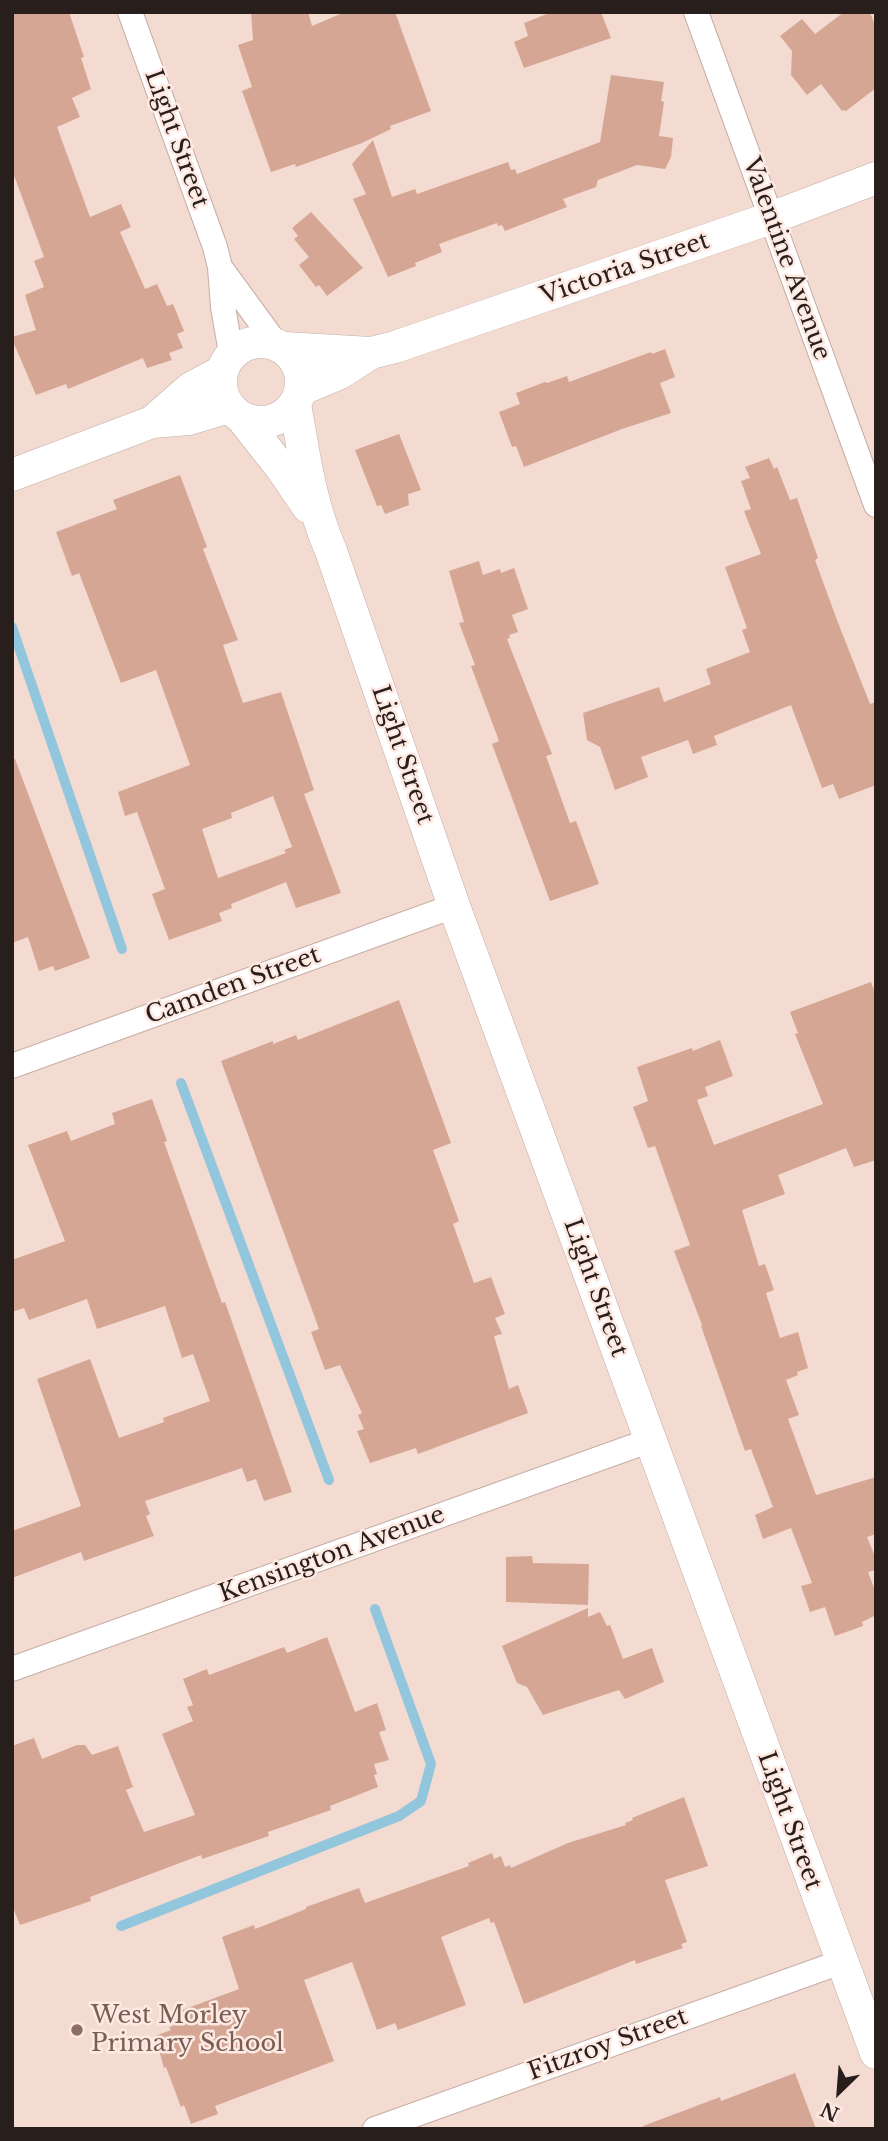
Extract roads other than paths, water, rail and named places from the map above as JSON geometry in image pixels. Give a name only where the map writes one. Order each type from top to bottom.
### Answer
[{"type":"street","name":"Light Street","points":[[131,12],[220,267],[226,362]]},
{"type":"street","name":"Valentine Avenue","points":[[696,12],[876,505]]},
{"type":"street","name":"Victoria Street","points":[[281,347],[371,353],[395,348],[771,218],[876,178]]},
{"type":"street","name":"Light Street","points":[[220,267],[281,347]]},
{"type":"street","points":[[12,475],[152,422],[235,412],[265,422],[287,412],[298,397],[301,378],[298,367],[281,347],[266,341],[241,346],[226,362],[152,422]]},
{"type":"street","name":"Victoria Street","points":[[298,397],[371,353]]},
{"type":"street","points":[[226,362],[223,396],[235,412]]},
{"type":"street","name":"Light Street","points":[[298,397],[308,485],[318,522],[331,551],[454,906],[876,2053]]},
{"type":"street","name":"Light Street","points":[[235,412],[282,469],[318,522]]},
{"type":"street","name":"Camden Street","points":[[12,1066],[454,906]]},
{"type":"street","name":"Kensington Avenue","points":[[12,1670],[651,1440]]},
{"type":"street","name":"Fitzroy Street","points":[[375,2129],[841,1962]]},
{"type":"waterway","points":[[12,627],[122,949]]},
{"type":"waterway","points":[[181,1083],[329,1480]]},
{"type":"waterway","points":[[121,1926],[399,1816],[421,1801],[431,1764],[375,1609]]},
{"type":"place","name":"West Morley Primary School","points":[[77,2030]]}]
